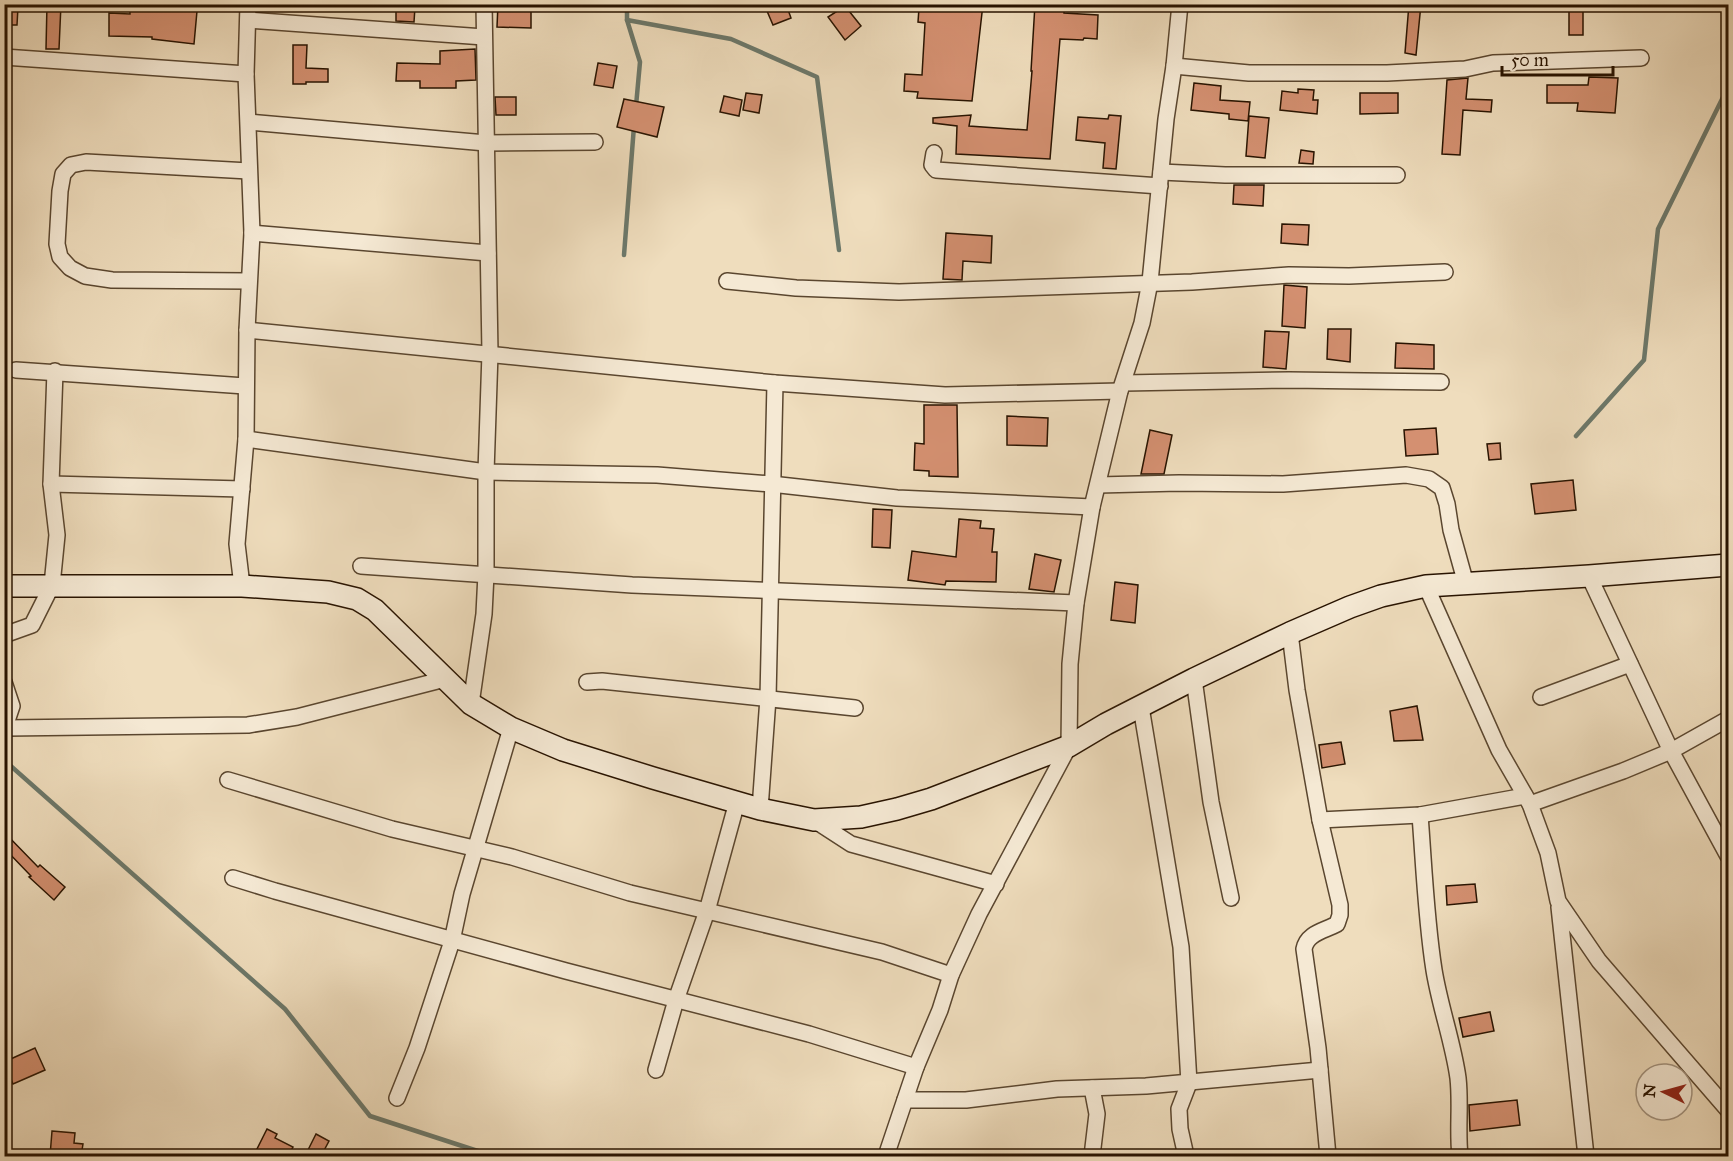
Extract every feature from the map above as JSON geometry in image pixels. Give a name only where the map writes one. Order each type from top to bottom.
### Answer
[{"type":"street","points":[[471,704],[484,614],[486,574],[486,472],[490,353],[484,4]]},
{"type":"street","points":[[886,1156],[916,1067],[940,1010],[951,975],[1069,746],[1070,664],[1077,603],[1092,507],[1122,387],[1142,323],[1150,282],[1180,4]]},
{"type":"street","points":[[242,586],[237,544],[246,439],[248,281],[252,233],[246,74],[248,12],[484,37]]},
{"type":"street","points":[[4,57],[246,74]]},
{"type":"street","points":[[1174,66],[1249,73],[1387,73],[1466,69],[1493,63],[1641,58]]},
{"type":"street","points":[[249,122],[486,143],[595,142]]},
{"type":"street","points":[[934,153],[932,165],[936,170],[1161,179],[1225,175],[1397,175]]},
{"type":"street","points":[[248,281],[112,280],[85,276],[70,268],[60,257],[57,244],[63,174],[71,165],[86,162],[249,171]]},
{"type":"street","points":[[252,233],[488,254]]},
{"type":"street","points":[[727,281],[796,288],[899,292],[1192,282],[1289,275],[1349,276],[1445,272]]},
{"type":"street","points":[[247,330],[775,382],[945,395],[1289,380],[1441,382]]},
{"type":"street","points":[[15,370],[245,386]]},
{"type":"street","points":[[4,635],[32,624],[52,585],[57,535],[51,484],[55,372]]},
{"type":"street","points":[[760,809],[768,699],[775,382]]},
{"type":"street","points":[[246,439],[486,472],[657,475],[771,484],[897,498],[1092,507]]},
{"type":"street","points":[[1098,485],[1283,484],[1406,475],[1429,479],[1442,488],[1448,504],[1451,530],[1466,584]]},
{"type":"street","points":[[51,484],[242,489]]},
{"type":"street","points":[[4,586],[242,586],[328,592],[357,599],[375,610],[471,704],[511,728],[563,750],[760,809],[814,820],[861,817],[897,809],[931,799],[1069,746],[1106,724],[1194,679],[1290,633],[1381,596],[1426,586],[1728,565]]},
{"type":"street","points":[[361,566],[632,585],[1077,603]]},
{"type":"street","points":[[1589,576],[1671,751],[1722,829],[1728,856]]},
{"type":"street","points":[[1426,586],[1499,750],[1527,800],[1548,853],[1558,901],[1586,1156]]},
{"type":"street","points":[[1290,633],[1297,690],[1320,820],[1335,881],[1340,915],[1337,924],[1309,937],[1304,949],[1320,1070],[1328,1156]]},
{"type":"street","points":[[1541,697],[1630,664]]},
{"type":"street","points":[[4,682],[12,706],[5,729],[248,724],[297,717],[445,679]]},
{"type":"street","points":[[1194,679],[1211,802],[1231,898]]},
{"type":"street","points":[[587,682],[602,681],[855,708]]},
{"type":"street","points":[[1141,707],[1181,947],[1189,1083],[1179,1109],[1180,1130],[1186,1156]]},
{"type":"street","points":[[1320,820],[1420,814],[1527,800],[1623,771],[1671,751],[1728,719]]},
{"type":"street","points":[[397,1098],[417,1048],[452,941],[462,894],[511,728]]},
{"type":"street","points":[[228,780],[392,829],[575,874],[630,893],[882,952],[951,975]]},
{"type":"street","points":[[656,1070],[676,1000],[707,911],[737,802]]},
{"type":"street","points":[[1420,814],[1427,923],[1434,973],[1457,1076],[1460,1103],[1458,1136],[1460,1156]]},
{"type":"street","points":[[814,820],[851,844],[996,884]]},
{"type":"street","points":[[233,878],[452,941],[809,1034],[916,1067]]},
{"type":"street","points":[[1558,901],[1599,961],[1728,1110]]},
{"type":"street","points":[[905,1100],[966,1100],[1057,1089],[1189,1083],[1320,1070]]},
{"type":"street","points":[[1092,1088],[1097,1114],[1092,1156]]},
{"type":"building","points":[[47,4],[61,4],[59,49],[46,49]]},
{"type":"building","points":[[130,4],[195,4],[195,11],[197,11],[194,44],[152,39],[152,37],[109,36],[109,13],[130,14]]},
{"type":"building","points":[[498,4],[531,5],[531,28],[497,27]]},
{"type":"building","points":[[764,4],[786,4],[791,18],[773,25]]},
{"type":"building","points":[[922,4],[983,4],[972,101],[917,98],[918,92],[904,91],[905,74],[922,75],[925,23],[918,22],[919,8],[922,8]]},
{"type":"building","points":[[1035,4],[1064,4],[1064,13],[1098,15],[1097,39],[1060,39],[1050,159],[956,154],[957,126],[933,123],[933,118],[971,115],[969,126],[1027,130]]},
{"type":"building","points":[[1409,4],[1421,4],[1416,55],[1405,53]]},
{"type":"building","points":[[1569,4],[1583,4],[1583,35],[1569,35]]},
{"type":"building","points":[[396,6],[415,7],[414,22],[396,21]]},
{"type":"building","points":[[845,6],[861,26],[845,40],[828,17]]},
{"type":"building","points":[[4,7],[18,7],[17,25],[4,25]]},
{"type":"building","points":[[293,45],[307,45],[306,68],[328,69],[328,82],[293,84]]},
{"type":"building","points":[[475,49],[476,80],[456,81],[456,88],[420,88],[420,81],[396,81],[397,63],[440,64],[440,51]]},
{"type":"building","points":[[598,63],[617,66],[613,88],[594,85]]},
{"type":"building","points":[[1589,77],[1618,78],[1615,113],[1577,111],[1578,103],[1547,103],[1547,85],[1588,85]]},
{"type":"building","points":[[1468,78],[1466,99],[1492,100],[1491,112],[1463,110],[1460,155],[1442,154],[1447,80]]},
{"type":"building","points":[[1194,83],[1221,86],[1220,100],[1250,102],[1248,121],[1229,119],[1229,114],[1191,110]]},
{"type":"building","points":[[1298,89],[1314,90],[1313,100],[1318,100],[1317,114],[1280,110],[1282,91],[1298,93]]},
{"type":"building","points":[[746,93],[762,95],[759,113],[743,110]]},
{"type":"building","points":[[1360,93],[1398,93],[1398,113],[1360,114]]},
{"type":"building","points":[[724,96],[742,100],[739,116],[720,112]]},
{"type":"building","points":[[495,97],[516,97],[516,115],[496,115]]},
{"type":"building","points":[[624,99],[664,107],[657,137],[617,127]]},
{"type":"building","points":[[1109,115],[1121,116],[1116,169],[1103,168],[1105,143],[1076,140],[1078,117],[1108,119]]},
{"type":"building","points":[[1249,116],[1269,118],[1265,158],[1246,156]]},
{"type":"building","points":[[1301,150],[1314,152],[1313,164],[1299,163]]},
{"type":"building","points":[[1234,185],[1264,185],[1263,206],[1233,204]]},
{"type":"building","points":[[1282,224],[1309,225],[1308,245],[1281,243]]},
{"type":"building","points":[[946,233],[992,236],[991,263],[963,261],[962,280],[943,279]]},
{"type":"building","points":[[1284,285],[1307,287],[1305,328],[1282,326]]},
{"type":"building","points":[[1328,329],[1351,329],[1350,362],[1327,359]]},
{"type":"building","points":[[1265,331],[1289,332],[1286,369],[1263,367]]},
{"type":"building","points":[[1396,343],[1434,345],[1434,369],[1395,368]]},
{"type":"building","points":[[924,405],[957,405],[958,477],[929,476],[929,471],[914,470],[915,443],[924,444]]},
{"type":"building","points":[[1007,416],[1048,418],[1047,446],[1007,445]]},
{"type":"building","points":[[1436,428],[1438,454],[1406,456],[1404,430]]},
{"type":"building","points":[[1150,430],[1172,435],[1164,474],[1141,474]]},
{"type":"building","points":[[1500,443],[1501,459],[1489,460],[1487,444]]},
{"type":"building","points":[[1573,480],[1576,510],[1535,514],[1531,484]]},
{"type":"building","points":[[873,509],[892,510],[890,548],[872,547]]},
{"type":"building","points":[[959,519],[981,521],[980,528],[994,529],[992,552],[997,552],[996,582],[946,581],[945,585],[908,580],[912,551],[956,557]]},
{"type":"building","points":[[1035,554],[1061,560],[1054,592],[1029,589]]},
{"type":"building","points":[[1115,582],[1138,585],[1135,623],[1111,620]]},
{"type":"building","points":[[1417,706],[1423,740],[1394,741],[1390,711]]},
{"type":"building","points":[[1341,742],[1345,764],[1322,768],[1319,745]]},
{"type":"building","points":[[4,832],[38,867],[40,865],[65,887],[54,900],[29,877],[31,876],[4,848]]},
{"type":"building","points":[[1475,884],[1477,902],[1447,905],[1446,886]]},
{"type":"building","points":[[1490,1012],[1494,1031],[1463,1037],[1459,1018]]},
{"type":"building","points":[[35,1048],[45,1070],[13,1084],[4,1062]]},
{"type":"building","points":[[1517,1100],[1520,1125],[1470,1131],[1469,1105]]},
{"type":"building","points":[[267,1129],[277,1134],[275,1138],[293,1147],[288,1156],[267,1156],[256,1151]]},
{"type":"building","points":[[52,1131],[75,1133],[74,1143],[83,1144],[81,1156],[50,1156]]},
{"type":"building","points":[[316,1134],[329,1141],[321,1156],[305,1156]]},
{"type":"waterway","points":[[627,4],[627,20],[640,62],[636,106]]},
{"type":"waterway","points":[[627,20],[731,39],[817,77],[839,250]]},
{"type":"waterway","points":[[1576,436],[1644,360],[1658,229],[1728,87]]},
{"type":"waterway","points":[[624,255],[634,126]]},
{"type":"waterway","points":[[4,760],[285,1009],[370,1116],[493,1156]]}]
